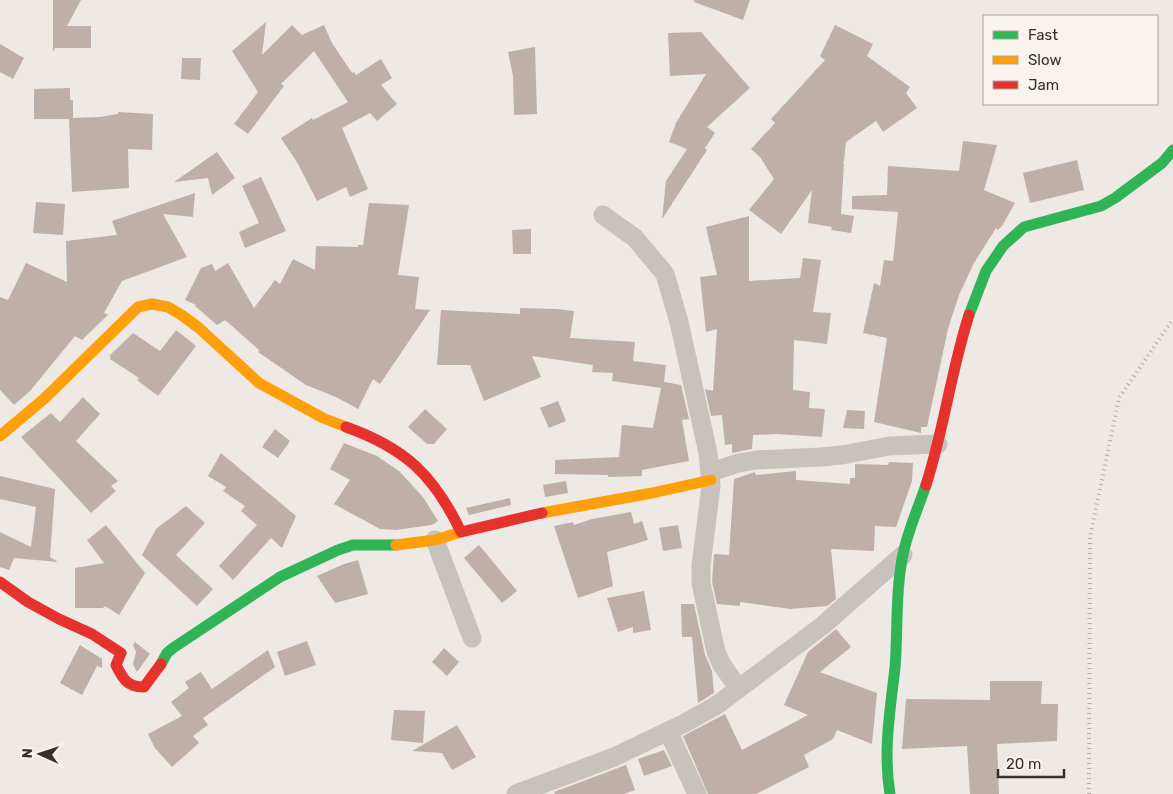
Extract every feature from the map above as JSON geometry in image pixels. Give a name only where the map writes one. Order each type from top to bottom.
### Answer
[{"type":"street","points":[[890,794],[886,761],[903,555],[938,444],[971,308],[990,265],[1004,244],[1016,232],[1024,227],[1101,206],[1115,198],[1162,163],[1173,150]]},
{"type":"street","points":[[603,215],[635,238],[665,274],[708,453],[711,476],[710,504],[701,566],[701,583],[716,652],[722,665],[739,689]]},
{"type":"street","points":[[0,436],[45,398],[138,307],[146,303],[155,303],[168,307],[196,326],[253,379],[273,392],[335,423],[371,436],[398,451],[417,467],[433,487],[456,521],[461,532]]},
{"type":"street","points":[[0,582],[28,602],[92,634],[121,653],[116,665],[125,683],[133,688],[144,687],[158,670],[167,653],[214,618],[280,577],[352,545],[376,543],[398,545],[435,540],[541,513],[652,494],[711,476],[738,463],[756,460],[842,455],[889,446],[938,444]]},
{"type":"street","points":[[435,540],[472,638]]},
{"type":"street","points":[[516,794],[614,757],[717,705],[822,626],[903,555]]},
{"type":"street","points":[[668,731],[697,794]]},
{"type":"building","points":[[53,0],[81,0],[67,26],[91,26],[91,48],[55,48],[53,52]]},
{"type":"building","points":[[694,0],[750,0],[743,20],[694,2]]},
{"type":"building","points":[[266,22],[262,55],[292,25],[302,35],[324,25],[332,43],[352,73],[354,72],[356,75],[381,59],[392,78],[381,85],[397,104],[377,121],[370,113],[342,128],[368,189],[350,197],[346,187],[317,201],[298,164],[281,138],[312,118],[313,120],[348,102],[314,51],[281,84],[284,86],[248,134],[234,124],[258,92],[232,51]]},
{"type":"building","points":[[835,25],[873,44],[867,56],[910,87],[906,93],[917,108],[883,132],[876,121],[846,142],[843,163],[841,214],[854,216],[851,233],[831,230],[832,227],[808,223],[812,190],[781,234],[749,210],[774,179],[760,157],[751,149],[775,123],[771,119],[825,60],[820,56]]},
{"type":"building","points":[[701,32],[750,88],[707,127],[715,133],[705,148],[707,150],[662,219],[666,181],[687,149],[669,142],[676,123],[706,74],[670,76],[668,33]]},
{"type":"building","points":[[0,44],[24,58],[13,79],[0,72]]},
{"type":"building","points":[[535,47],[537,114],[514,115],[513,76],[508,52]]},
{"type":"building","points":[[182,58],[201,58],[200,80],[181,79]]},
{"type":"building","points":[[70,88],[70,100],[73,100],[73,118],[100,117],[118,114],[118,112],[153,114],[152,150],[128,149],[129,188],[72,192],[69,119],[34,119],[34,89]]},
{"type":"building","points":[[963,141],[997,145],[984,190],[1015,203],[1002,226],[998,230],[996,228],[974,263],[959,295],[948,329],[927,427],[921,427],[921,433],[874,422],[887,338],[863,333],[874,283],[880,286],[884,260],[893,261],[898,212],[852,209],[852,196],[887,195],[888,166],[959,171]]},
{"type":"building","points":[[217,152],[235,178],[212,195],[208,178],[174,182]]},
{"type":"building","points":[[1077,160],[1084,190],[1030,203],[1023,173]]},
{"type":"building","points":[[261,177],[286,231],[245,248],[239,232],[259,223],[242,186]]},
{"type":"building","points":[[195,193],[193,217],[163,214],[187,257],[122,281],[104,313],[108,315],[82,340],[75,336],[30,391],[14,405],[0,390],[0,297],[8,300],[26,263],[67,282],[66,241],[117,235],[112,221]]},
{"type":"building","points":[[36,202],[65,204],[63,235],[33,233]]},
{"type":"building","points":[[369,203],[409,205],[398,275],[419,277],[415,309],[430,310],[380,384],[373,379],[358,409],[338,398],[306,385],[258,352],[259,350],[225,320],[217,325],[196,305],[185,300],[201,268],[212,264],[215,271],[228,263],[254,308],[275,280],[280,284],[293,259],[315,270],[316,246],[358,247],[358,245],[363,245]]},
{"type":"building","points":[[749,216],[749,281],[800,278],[803,258],[821,260],[813,312],[831,313],[827,344],[794,340],[793,390],[810,392],[809,408],[825,409],[822,437],[777,434],[753,435],[752,449],[732,453],[732,444],[725,445],[722,415],[711,416],[705,389],[713,391],[717,329],[706,332],[700,277],[717,275],[706,227]]},
{"type":"building","points":[[531,229],[531,254],[513,254],[512,230]]},
{"type":"building","points":[[520,308],[574,311],[570,338],[635,342],[633,361],[666,365],[664,382],[681,385],[689,419],[682,420],[689,461],[642,470],[642,476],[608,477],[608,475],[555,474],[555,460],[619,457],[622,425],[653,428],[661,388],[612,381],[613,373],[592,372],[593,365],[532,356],[541,377],[484,401],[470,365],[437,365],[441,310],[520,314]]},
{"type":"building","points":[[176,330],[196,346],[158,396],[137,380],[139,378],[110,359],[111,357],[109,356],[133,333],[160,351]]},
{"type":"building","points":[[83,397],[100,414],[76,441],[118,481],[111,486],[116,491],[91,513],[21,437],[51,413],[60,422]]},
{"type":"building","points":[[558,401],[566,421],[549,428],[540,408]]},
{"type":"building","points":[[425,409],[447,429],[434,444],[427,444],[408,427]]},
{"type":"building","points":[[847,410],[865,411],[864,429],[843,428]]},
{"type":"building","points":[[275,429],[290,441],[278,458],[262,447]]},
{"type":"building","points":[[344,443],[377,456],[399,471],[423,497],[438,521],[432,525],[396,530],[380,529],[334,504],[350,480],[330,469]]},
{"type":"building","points":[[221,453],[296,516],[282,548],[271,538],[233,580],[219,566],[257,525],[241,511],[245,506],[223,491],[226,487],[208,476]]},
{"type":"building","points":[[889,462],[913,463],[912,481],[896,527],[875,526],[874,551],[831,549],[836,599],[827,606],[790,609],[740,602],[740,606],[717,604],[712,582],[714,554],[729,555],[734,479],[755,472],[756,475],[796,471],[796,480],[850,484],[850,478],[855,478],[855,464],[888,465]]},
{"type":"building","points":[[0,476],[55,489],[50,557],[58,562],[14,558],[9,570],[0,567],[0,532],[31,547],[36,507],[0,499]]},
{"type":"building","points":[[566,481],[568,493],[545,497],[543,485]]},
{"type":"building","points":[[510,498],[511,505],[469,515],[466,508]]},
{"type":"building","points":[[186,506],[205,523],[176,555],[213,589],[197,606],[142,555],[156,529]]},
{"type":"building","points":[[631,512],[634,524],[642,521],[648,540],[607,552],[613,586],[578,598],[554,526],[573,522],[574,525],[592,519]]},
{"type":"building","points":[[106,525],[145,573],[119,615],[105,606],[103,608],[75,608],[75,568],[104,563],[87,540]]},
{"type":"building","points":[[678,525],[682,548],[663,551],[659,528]]},
{"type":"building","points":[[479,545],[517,591],[502,603],[464,558]]},
{"type":"building","points":[[358,560],[368,594],[335,603],[317,576]]},
{"type":"building","points":[[644,591],[651,630],[633,633],[633,627],[618,632],[607,598]]},
{"type":"building","points":[[681,604],[694,604],[705,655],[712,671],[714,693],[698,703],[692,637],[682,637]]},
{"type":"building","points":[[836,629],[851,647],[820,672],[877,693],[872,744],[837,730],[833,739],[804,755],[809,767],[756,794],[708,794],[683,736],[725,714],[742,750],[808,715],[784,705],[808,652]]},
{"type":"building","points":[[307,641],[316,665],[285,676],[277,652]]},
{"type":"building","points":[[135,642],[150,654],[137,672],[133,664],[136,652],[133,645]]},
{"type":"building","points":[[80,645],[102,659],[102,668],[97,666],[82,695],[60,683]]},
{"type":"building","points":[[444,648],[459,662],[447,676],[432,662]]},
{"type":"building","points":[[268,650],[275,667],[203,718],[208,725],[193,736],[199,743],[172,767],[155,748],[148,734],[182,716],[171,702],[189,688],[185,682],[201,672],[212,689]]},
{"type":"building","points":[[990,681],[1042,681],[1041,704],[1058,704],[1057,741],[997,744],[999,794],[970,794],[967,746],[902,749],[906,699],[990,700]]},
{"type":"building","points":[[394,710],[425,711],[423,743],[391,740]]},
{"type":"building","points":[[457,725],[476,757],[452,770],[442,753],[412,751]]},
{"type":"building","points":[[664,750],[672,766],[644,776],[638,759]]},
{"type":"building","points":[[626,765],[635,790],[624,794],[555,794],[554,792]]},
{"type":"railway","points":[[1089,794],[1090,537],[1119,398],[1173,319]]},
{"type":"traffic: fast","points":[[969,315],[986,271],[1003,246],[1024,227],[1101,206],[1115,198],[1162,163],[1173,150]]},
{"type":"traffic: fast","points":[[890,794],[887,747],[895,668],[899,579],[906,542],[926,485]]},
{"type":"traffic: fast","points":[[161,664],[167,653],[173,648],[280,577],[353,545],[396,545]]},
{"type":"traffic: slow","points":[[0,436],[45,398],[138,307],[152,304],[168,307],[183,316],[199,328],[259,383],[323,418],[346,427]]},
{"type":"traffic: slow","points":[[542,513],[711,480]]},
{"type":"traffic: slow","points":[[396,545],[435,540],[461,532]]},
{"type":"traffic: jam","points":[[926,485],[969,315]]},
{"type":"traffic: jam","points":[[346,427],[385,444],[416,466],[440,494],[461,532],[542,513]]},
{"type":"traffic: jam","points":[[0,582],[28,602],[92,634],[121,653],[116,665],[123,678],[133,686],[144,687],[161,664]]}]
